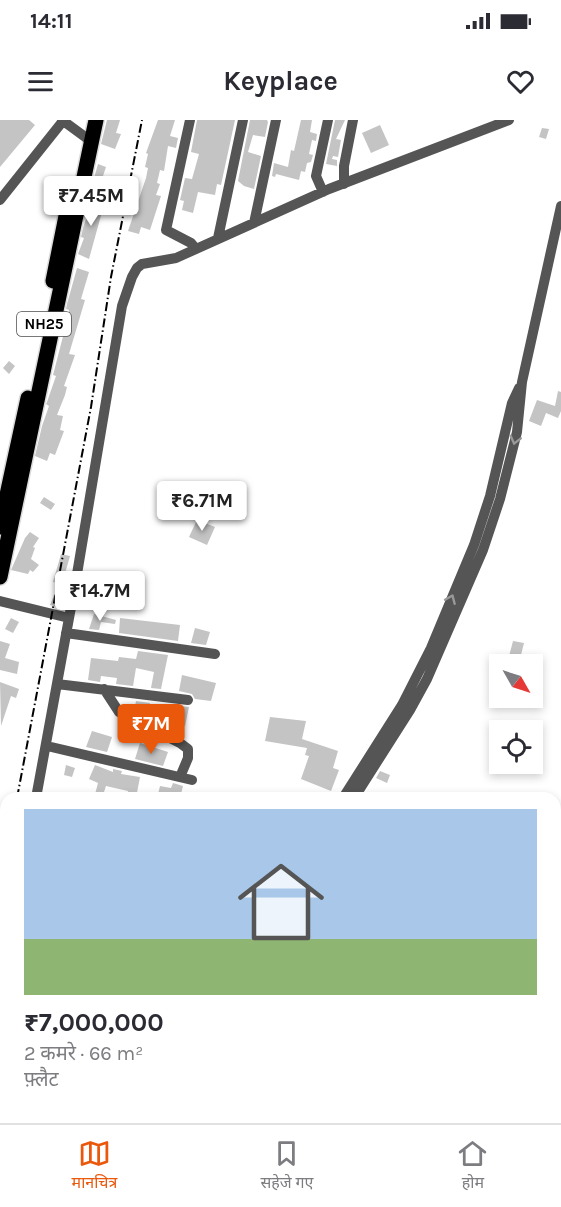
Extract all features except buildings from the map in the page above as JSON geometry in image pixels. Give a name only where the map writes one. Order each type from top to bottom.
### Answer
[{"type":"main road","name":"NH25","points":[[0,577],[87,139],[85,120]]},
{"type":"main road","name":"NH25","points":[[0,527],[87,139],[96,120]]},
{"type":"street","points":[[0,200],[63,120],[87,139]]},
{"type":"street","points":[[190,120],[166,230],[190,243],[196,249]]},
{"type":"street","points":[[219,238],[243,120]]},
{"type":"street","points":[[254,223],[276,120]]},
{"type":"street","points":[[323,192],[316,176],[328,120]]},
{"type":"street","points":[[344,184],[344,166],[353,120]]},
{"type":"street","points":[[41,792],[122,306],[134,272],[142,264],[176,258],[323,192],[509,120]]},
{"type":"street","points":[[358,792],[427,679],[483,550],[500,499],[517,432],[522,382],[561,206]]},
{"type":"street","points":[[347,792],[402,705],[431,648],[477,536],[490,496],[512,403],[522,382]]},
{"type":"street","points":[[0,601],[69,618]]},
{"type":"street","points":[[66,633],[215,654]]},
{"type":"street","points":[[57,684],[188,700]]},
{"type":"street","points":[[104,690],[119,712],[188,749],[188,758],[180,777]]},
{"type":"street","points":[[47,746],[192,780]]},
{"type":"railway","points":[[18,792],[91,407],[111,277],[142,120]]}]
